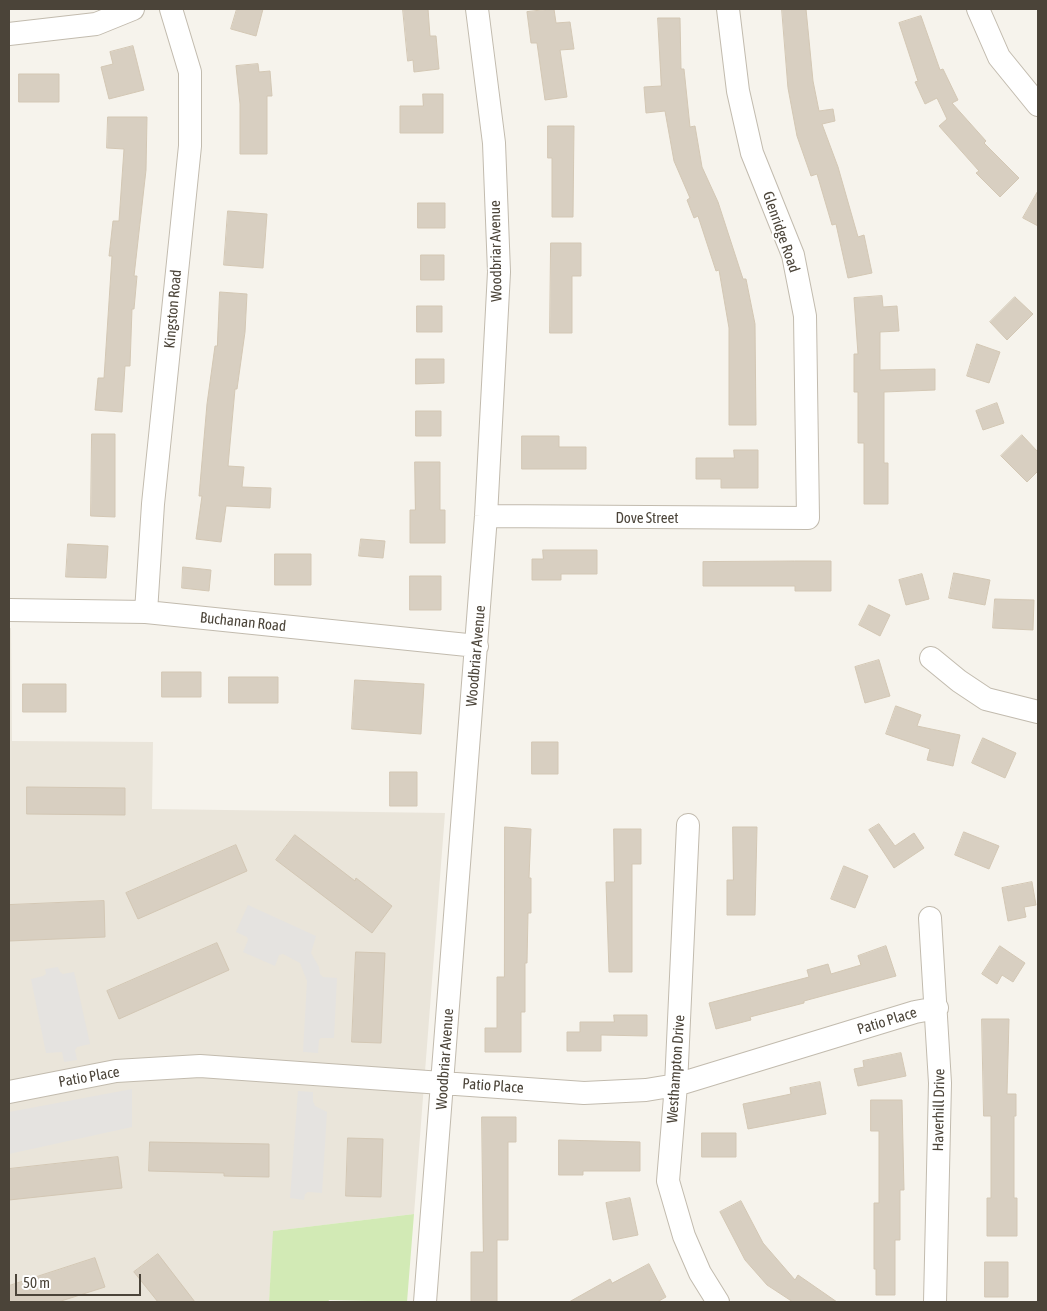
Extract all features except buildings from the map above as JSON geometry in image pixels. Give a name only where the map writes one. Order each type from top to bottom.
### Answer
[{"type":"street","points":[[9,34],[96,24],[133,9]]},
{"type":"street","name":"Kingston Road","points":[[146,612],[153,504],[190,146],[190,72],[170,9]]},
{"type":"street","name":"Woodbriar Avenue","points":[[425,1302],[444,1082],[477,646],[499,272],[494,143],[477,9]]},
{"type":"street","name":"Glenridge Road","points":[[728,9],[738,91],[752,153],[793,255],[805,316],[808,518]]},
{"type":"street","points":[[978,9],[999,57],[1038,105]]},
{"type":"street","name":"Dove Street","points":[[486,516],[808,518]]},
{"type":"street","name":"Buchanan Road","points":[[9,610],[146,612],[477,646]]},
{"type":"street","points":[[931,658],[986,700],[1038,712]]},
{"type":"street","name":"Westhampton Drive","points":[[688,826],[676,1085],[668,1181],[684,1236],[700,1273],[718,1302]]},
{"type":"street","name":"Haverhill Drive","points":[[930,918],[937,1008],[940,1082],[935,1302]]},
{"type":"street","name":"Patio Place","points":[[9,1092],[116,1071],[200,1066],[584,1093],[637,1090],[676,1085],[915,1012],[937,1008]]},
{"type":"shaded area","points":[[9,628],[11,628],[12,741],[153,742],[152,809],[445,813],[414,1214],[274,1231],[269,1302],[9,1302]]},
{"type":"shaded area","points":[[248,905],[316,936],[311,953],[319,967],[320,974],[323,977],[337,978],[334,1038],[321,1038],[319,1040],[318,1053],[303,1052],[307,981],[300,963],[283,954],[279,955],[275,966],[243,952],[248,940],[247,937],[236,932]]},
{"type":"shaded area","points":[[58,967],[63,974],[74,972],[90,1044],[77,1047],[75,1050],[77,1060],[64,1062],[62,1052],[46,1053],[31,979],[46,974],[45,969]]},
{"type":"shaded area","points":[[132,1089],[132,1127],[9,1154],[9,1112]]},
{"type":"shaded area","points":[[298,1091],[313,1092],[315,1106],[327,1112],[322,1193],[308,1192],[305,1194],[304,1200],[290,1198]]},
{"type":"green space","points":[[414,1214],[407,1302],[329,1300],[328,1302],[269,1302],[273,1231]]}]
